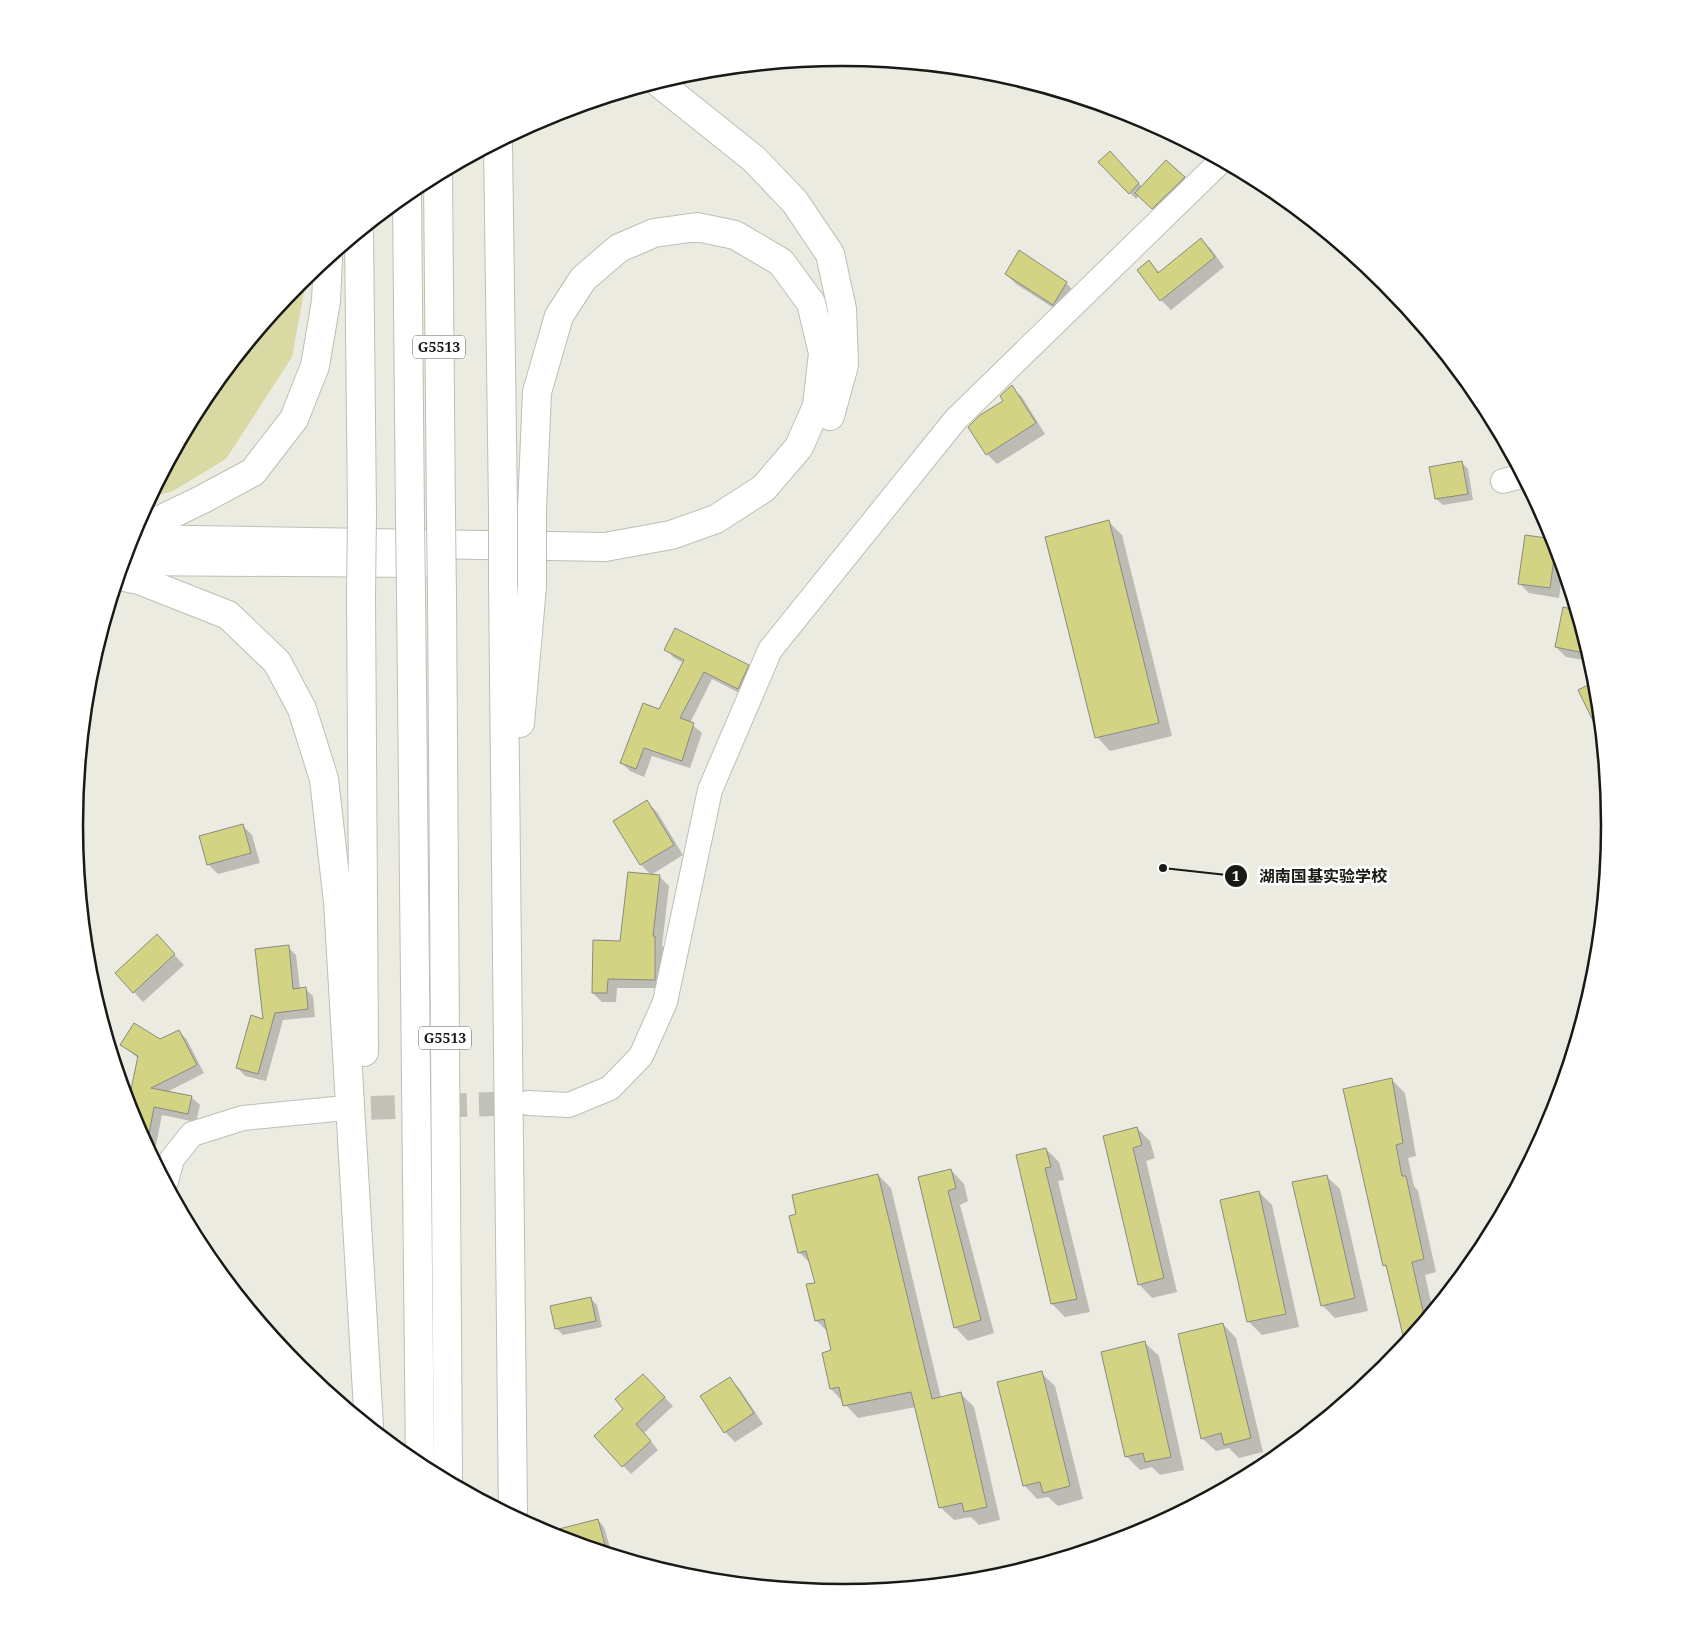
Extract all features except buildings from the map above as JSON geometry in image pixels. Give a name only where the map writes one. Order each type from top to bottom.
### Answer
[{"type":"highway","points":[[131,561],[612,564],[674,552],[727,534],[775,498],[809,459],[829,419],[844,366],[842,309],[830,254],[795,202],[754,159],[666,87]]},
{"type":"highway","points":[[498,150],[513,1509]]},
{"type":"highway","name":"G5513","points":[[438,183],[448,1474]]},
{"type":"highway","name":"G5513","points":[[407,204],[420,1456]]},
{"type":"highway","points":[[139,539],[532,546],[605,547],[670,535],[716,519],[764,488],[799,447],[818,406],[823,354],[812,303],[781,262],[735,235],[697,227],[654,233],[619,248],[583,279],[559,316],[537,392],[532,508],[532,546],[532,586],[506,884]]},
{"type":"highway","points":[[359,241],[364,1062],[370,1419]]},
{"type":"highway","points":[[145,527],[253,472],[294,419],[315,366],[326,302],[328,269]]},
{"type":"highway","points":[[125,577],[140,580],[228,615],[276,662],[302,709],[324,779],[338,902],[370,1419]]},
{"type":"street","points":[[528,1103],[569,1105],[610,1088],[641,1056],[665,1002],[710,790],[770,650],[956,418],[1217,165]]},
{"type":"street","points":[[168,1173],[172,1160],[192,1134],[243,1118],[335,1108]]},
{"type":"green space","points":[[304,291],[292,357],[226,459],[173,491],[160,495],[185,446],[211,404],[240,363]]},
{"type":"tunnel","points":[[335,1109],[527,1103]]},
{"type":"place","name":"湖南国基实验学校","points":[[1163,868]]}]
